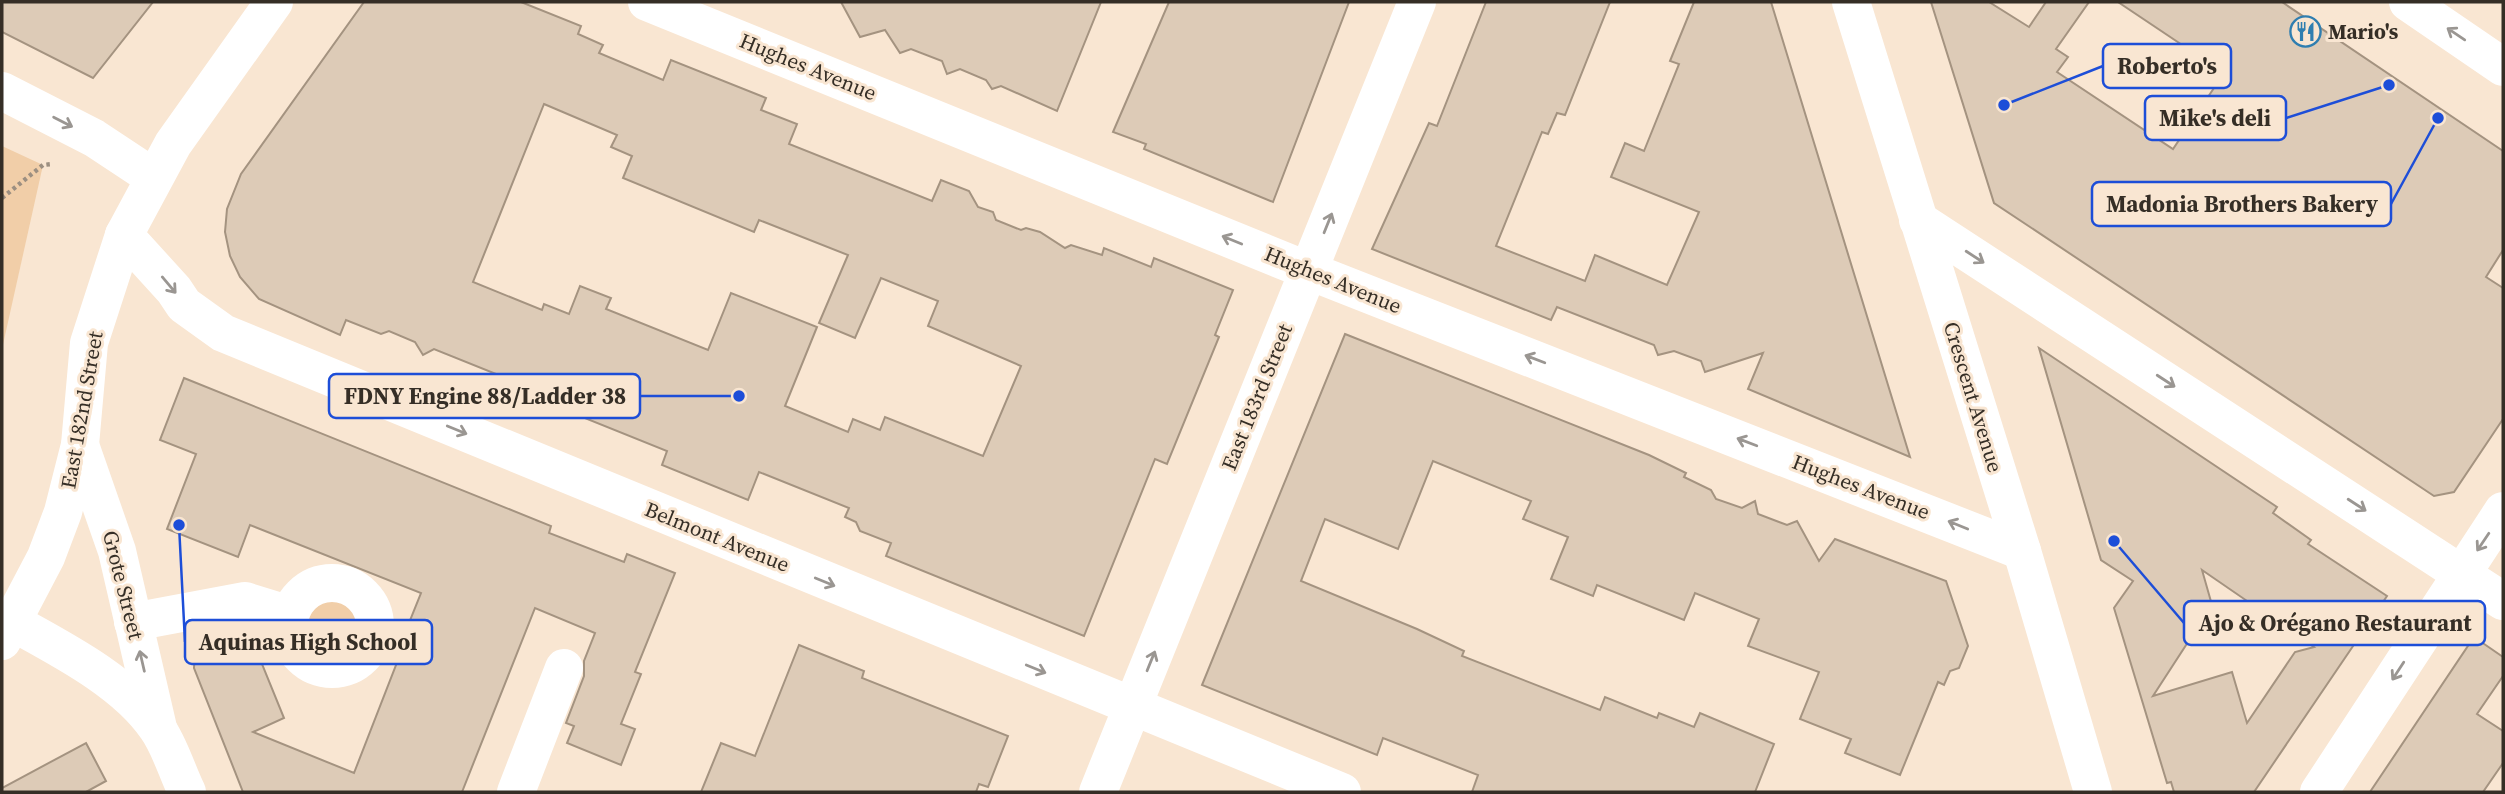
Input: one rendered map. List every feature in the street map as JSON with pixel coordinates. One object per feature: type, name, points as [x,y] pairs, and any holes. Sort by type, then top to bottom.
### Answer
[{"type":"street","name":"East 182nd Street","points":[[8,632],[51,546],[63,512],[80,445],[89,344],[124,235],[153,177],[274,2]]},
{"type":"street","name":"Hughes Avenue","points":[[647,2],[1309,271],[2022,551]]},
{"type":"street","name":"East 183rd Street","points":[[1098,792],[1417,2]]},
{"type":"street","name":"Crescent Avenue","points":[[1852,2],[2022,551],[2093,792]]},
{"type":"street","points":[[2408,2],[2503,67]]},
{"type":"street","points":[[2,91],[94,138],[153,177]]},
{"type":"street","points":[[1918,220],[2503,601]]},
{"type":"street","name":"Belmont Avenue","points":[[124,235],[174,290],[184,305],[223,333],[1342,792]]},
{"type":"street","name":"Grote Street","points":[[80,445],[117,551],[158,728],[187,792]]},
{"type":"street","points":[[2319,792],[2503,511]]},
{"type":"street","points":[[133,622],[245,601],[289,615]]},
{"type":"street","name":"Grote Street","points":[[8,632],[83,662],[132,702],[158,728]]},
{"type":"street","points":[[516,792],[564,668]]},
{"type":"path","points":[[2,198],[43,164],[62,163]]},
{"type":"shaded area","points":[[2,146],[43,165],[2,349]]},
{"type":"shaded area","points":[[334,600],[344,602],[352,608],[358,616],[358,636],[352,644],[344,650],[334,652],[324,650],[316,644],[310,636],[308,626],[310,616],[316,608],[324,602]]},
{"type":"building","points":[[2,2],[153,2],[93,78],[2,32]]},
{"type":"building","points":[[364,2],[521,2],[581,26],[578,34],[603,45],[599,53],[663,80],[671,60],[766,98],[761,110],[797,124],[789,144],[932,201],[941,180],[969,191],[978,207],[993,212],[996,220],[1021,230],[1026,228],[1040,232],[1065,248],[1071,245],[1102,255],[1104,248],[1151,267],[1154,258],[1233,290],[1215,335],[1219,337],[1167,464],[1155,459],[1084,636],[886,556],[891,543],[860,531],[856,522],[845,517],[849,508],[759,472],[748,500],[662,465],[667,451],[535,398],[538,391],[434,349],[423,355],[415,342],[389,331],[381,334],[346,320],[340,335],[259,299],[240,277],[230,256],[225,232],[227,209],[241,174]],"holes":[[[544,104],[617,135],[611,147],[632,156],[623,178],[754,232],[759,220],[848,255],[819,323],[855,338],[881,278],[938,301],[928,326],[1021,366],[983,456],[885,417],[880,430],[853,419],[848,432],[785,406],[817,327],[731,293],[708,350],[606,309],[611,298],[580,286],[569,314],[544,304],[542,310],[473,282]]]},
{"type":"building","points":[[841,2],[1101,2],[1057,111],[1001,86],[992,89],[986,80],[960,69],[947,74],[942,61],[911,49],[900,53],[885,30],[860,37]]},
{"type":"building","points":[[1169,2],[1349,2],[1273,202],[1144,149],[1146,144],[1113,132]]},
{"type":"building","points":[[1486,2],[1610,2],[1565,115],[1557,113],[1548,134],[1542,132],[1496,246],[1585,281],[1595,255],[1667,285],[1699,212],[1611,177],[1625,143],[1644,151],[1679,64],[1670,61],[1694,2],[1771,2],[1910,457],[1748,389],[1763,353],[1705,372],[1701,361],[1674,351],[1658,355],[1654,345],[1557,307],[1551,320],[1372,249],[1429,123],[1437,126]]},
{"type":"building","points":[[1931,2],[1989,2],[2029,27],[2046,2],[2089,2],[2056,49],[2068,57],[2057,72],[2173,149],[2224,73],[2118,2],[2282,2],[2503,151],[2503,250],[2486,277],[2503,288],[2503,419],[2454,492],[2434,496],[1994,203]]},
{"type":"building","points":[[1345,334],[1649,455],[1686,473],[1684,477],[1711,490],[1716,499],[1742,508],[1755,501],[1758,514],[1787,525],[1797,521],[1819,561],[1835,539],[1946,581],[1968,646],[1959,668],[1950,671],[1944,685],[1938,682],[1900,775],[1845,753],[1851,739],[1800,719],[1819,672],[1748,646],[1759,619],[1695,593],[1684,620],[1597,585],[1593,596],[1551,579],[1568,537],[1523,519],[1531,501],[1433,461],[1398,549],[1325,519],[1301,581],[1417,629],[1464,651],[1462,656],[1600,710],[1605,697],[1657,718],[1659,713],[1694,727],[1700,713],[1774,744],[1755,792],[1472,792],[1478,775],[1383,738],[1377,755],[1202,685]]},
{"type":"building","points":[[2039,348],[2277,507],[2273,513],[2311,540],[2308,544],[2387,596],[2254,792],[2174,792],[2171,782],[2167,783],[2114,608],[2133,581],[2101,560]],"holes":[[[2202,570],[2314,647],[2295,652],[2247,723],[2232,672],[2153,696],[2212,605]]]},
{"type":"building","points":[[184,378],[551,526],[549,533],[624,562],[627,554],[675,573],[635,672],[641,674],[621,724],[635,729],[621,765],[567,743],[574,726],[566,723],[584,676],[584,661],[595,633],[535,608],[462,792],[243,792],[194,668],[195,650],[202,639],[222,630],[232,629],[251,637],[284,718],[253,732],[354,773],[410,629],[407,628],[421,593],[250,525],[238,557],[167,529],[196,454],[160,440]]},
{"type":"building","points":[[2474,637],[2503,657],[2503,676],[2477,714],[2503,731],[2503,763],[2483,792],[2370,792]]},
{"type":"building","points":[[799,645],[864,671],[862,678],[1008,736],[988,787],[979,784],[976,792],[701,792],[721,743],[755,756]]},
{"type":"building","points":[[86,743],[106,781],[86,792],[2,792],[2,788]]},
{"type":"place","name":"Mario's","points":[[2305,32]]},
{"type":"place","name":"Mike's deli","points":[[2389,85]]},
{"type":"place","name":"Roberto's","points":[[2004,105]]},
{"type":"place","name":"Madonia Brothers Bakery","points":[[2438,118]]},
{"type":"place","name":"FDNY Engine 88/Ladder 38","points":[[739,396]]},
{"type":"place","name":"Aquinas High School","points":[[179,525]]},
{"type":"place","name":"Ajo & Orégano Restaurant","points":[[2114,541]]}]
